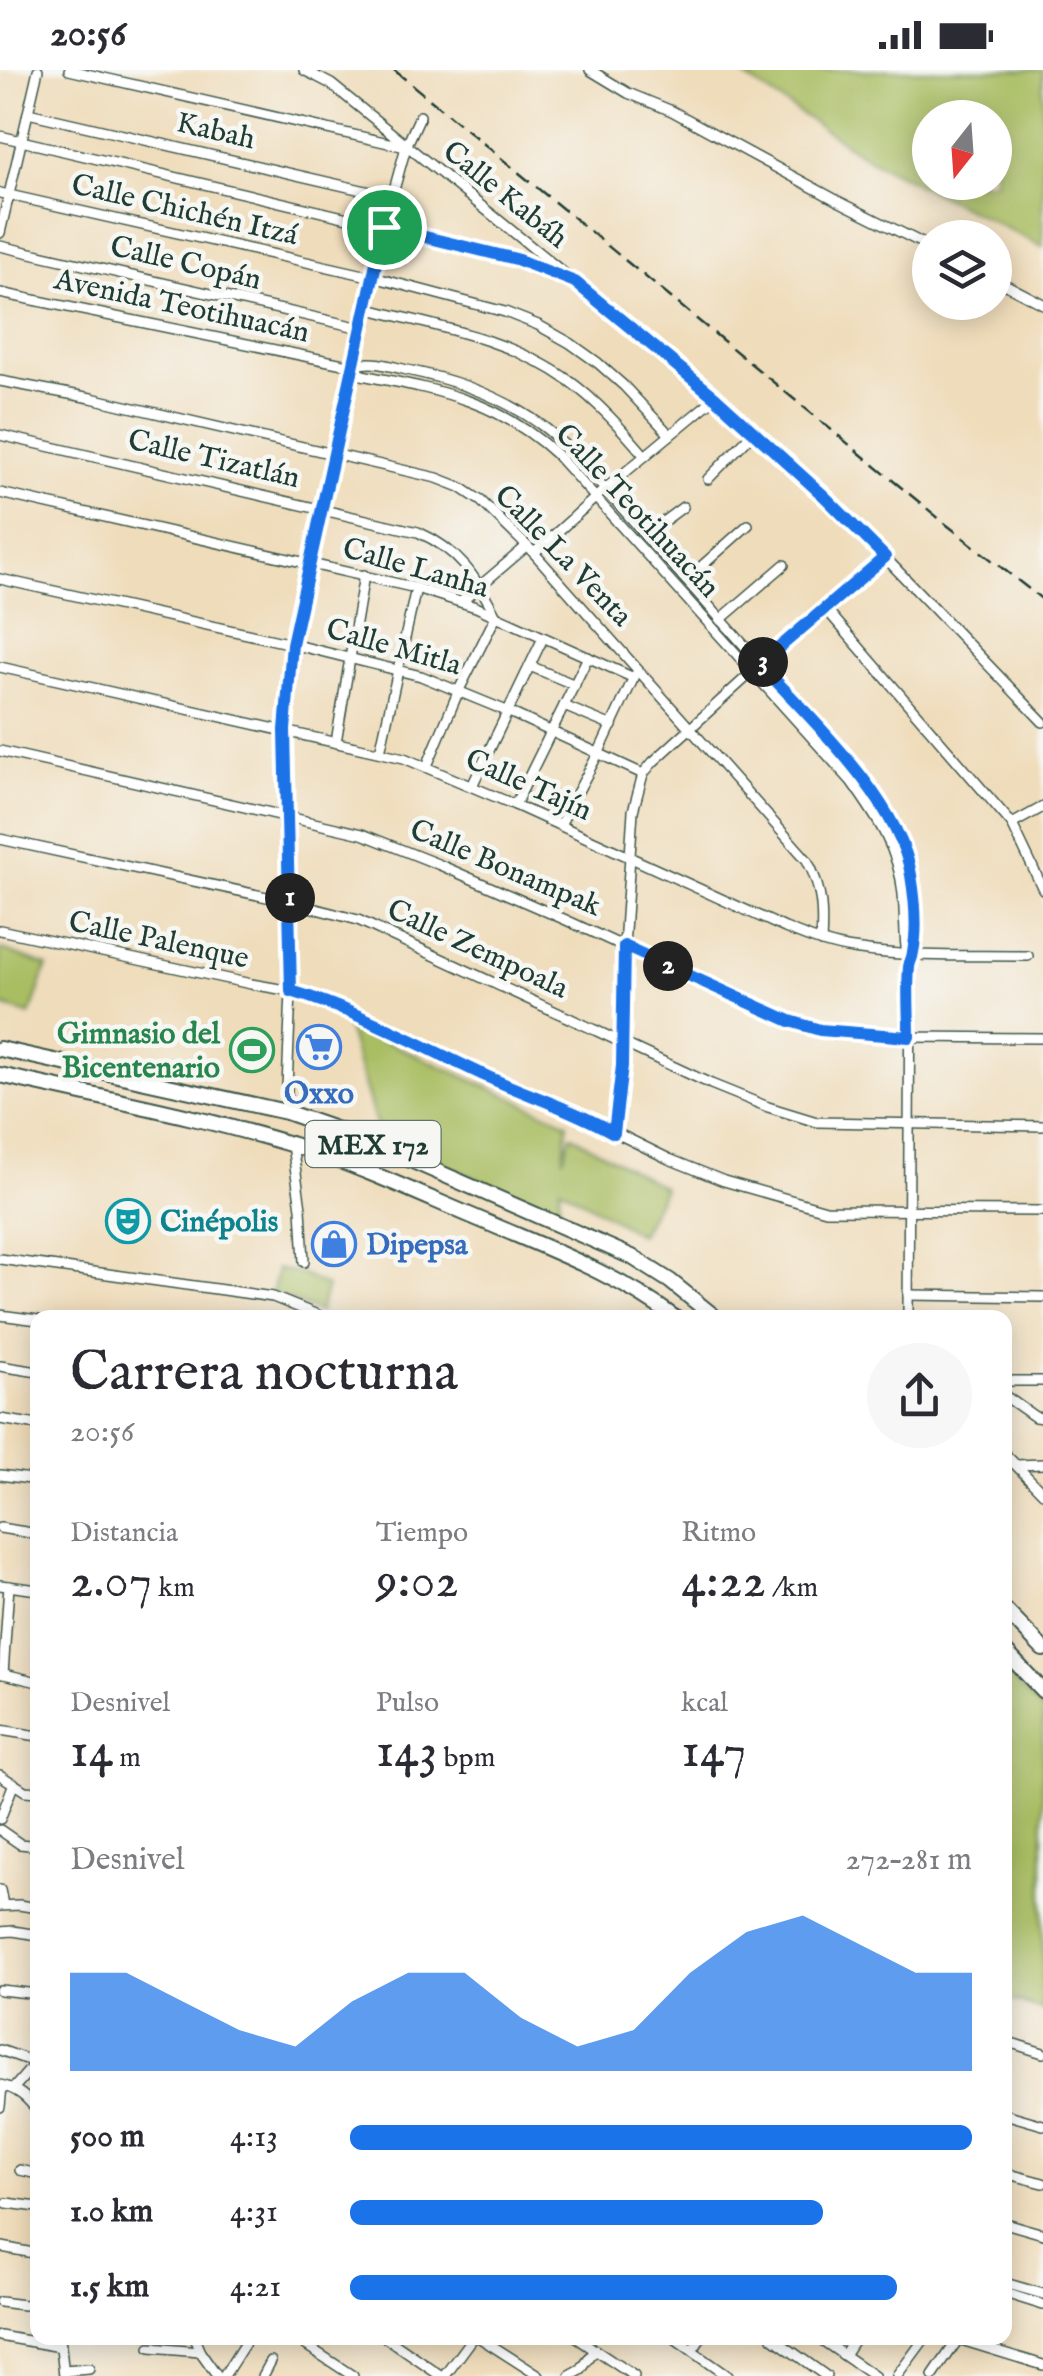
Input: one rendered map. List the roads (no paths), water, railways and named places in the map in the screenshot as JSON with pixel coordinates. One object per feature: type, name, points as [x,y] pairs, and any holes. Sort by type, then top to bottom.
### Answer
[{"type":"main road","name":"MEX 172","points":[[0,1049],[286,1112],[358,1137],[632,1257],[706,1310]]},
{"type":"main road","name":"MEX 172","points":[[0,1075],[202,1120],[292,1145],[373,1175],[618,1280],[663,1310]]},
{"type":"main road","points":[[133,1105],[136,1086],[146,1080]]},
{"type":"main road","points":[[505,1230],[516,1206]]},
{"type":"main road","points":[[1012,1617],[1038,1644],[1026,1654],[1012,1655]]},
{"type":"main road","points":[[1012,1658],[1043,1691]]},
{"type":"street","points":[[0,233],[5,194],[38,70]]},
{"type":"street","points":[[70,70],[406,146]]},
{"type":"street","name":"Calle Kabáh","points":[[304,70],[331,84],[716,398],[824,496],[1042,715]]},
{"type":"street","points":[[590,70],[912,238]]},
{"type":"street","name":"Kabah","points":[[28,113],[392,196]]},
{"type":"street","points":[[286,1112],[291,991],[285,730],[292,644],[384,227],[406,146],[420,116]]},
{"type":"street","points":[[0,136],[384,227]]},
{"type":"street","name":"Calle Chichén Itzá","points":[[5,194],[476,303],[538,326],[570,343],[624,386],[670,435]]},
{"type":"street","name":"Calle Kabáh","points":[[384,227],[516,259],[575,282]]},
{"type":"street","name":"Calle Copán","points":[[0,246],[361,328]]},
{"type":"street","points":[[1012,288],[1043,304]]},
{"type":"street","name":"Avenida Teotihuacán","points":[[0,293],[353,366]]},
{"type":"street","points":[[366,308],[470,335],[547,366],[597,405],[645,456]]},
{"type":"street","name":"Calle Teotihuacán","points":[[908,1310],[909,957],[903,890],[897,860],[884,829],[851,781],[539,438],[490,408],[457,396],[362,374],[353,366],[365,362],[418,372],[494,397],[546,429],[605,489],[857,772],[891,820],[910,870],[914,905],[909,957]]},
{"type":"street","name":"Calle La Venta","points":[[0,381],[91,398],[438,478],[481,501],[530,550],[636,674],[691,728],[807,860],[822,898],[822,942]]},
{"type":"street","points":[[490,408],[494,397]]},
{"type":"street","points":[[461,602],[716,398]]},
{"type":"street","points":[[708,479],[754,433]]},
{"type":"street","name":"Calle Tizatlán","points":[[0,435],[418,532],[442,544],[458,558],[480,584],[496,616]]},
{"type":"street","name":"Calle Lanha","points":[[0,493],[416,588],[461,602],[636,674]]},
{"type":"street","points":[[646,535],[683,507]]},
{"type":"street","points":[[686,580],[748,526]]},
{"type":"street","points":[[614,1133],[624,1042],[629,857],[643,774],[760,664],[885,557]]},
{"type":"street","points":[[720,620],[784,565]]},
{"type":"street","points":[[336,742],[364,575]]},
{"type":"street","name":"Calle Mitla","points":[[0,579],[438,681],[643,774]]},
{"type":"street","points":[[380,752],[416,588]]},
{"type":"street","points":[[826,609],[1012,824],[1043,889]]},
{"type":"street","points":[[427,766],[496,616]]},
{"type":"street","points":[[472,786],[542,638]]},
{"type":"street","points":[[514,805],[588,657]]},
{"type":"street","points":[[530,666],[574,685]]},
{"type":"street","name":"Calle Tajín","points":[[0,667],[380,752],[427,766],[822,942],[909,957],[1028,956]]},
{"type":"street","points":[[560,825],[636,674]]},
{"type":"street","points":[[564,706],[612,726]]},
{"type":"street","name":"Calle Bonampak","points":[[0,751],[362,834],[790,1021],[820,1030],[909,1037],[1043,1038]]},
{"type":"street","points":[[1012,824],[1043,807]]},
{"type":"street","name":"Calle Zempoala","points":[[0,839],[331,912],[385,931],[740,1097],[816,1122],[1043,1126]]},
{"type":"street","name":"Calle Palenque","points":[[0,930],[291,991],[348,1011],[694,1170],[826,1210],[1043,1211]]},
{"type":"street","points":[[292,1145],[304,1262]]},
{"type":"street","points":[[0,1259],[273,1298],[304,1310]]},
{"type":"street","points":[[908,1296],[1043,1297]]},
{"type":"street","points":[[0,1315],[30,1319]]},
{"type":"street","points":[[0,1366],[30,1371]]},
{"type":"street","points":[[1012,1380],[1043,1382]]},
{"type":"street","points":[[1012,1401],[1043,1418]]},
{"type":"street","points":[[0,1419],[30,1424]]},
{"type":"street","points":[[1012,1461],[1043,1493]]},
{"type":"street","points":[[1016,1465],[1043,1464]]},
{"type":"street","points":[[0,1475],[30,1479]]},
{"type":"street","points":[[0,1528],[30,1533]]},
{"type":"street","points":[[30,1589],[5,1585],[2,1673],[30,1680]]},
{"type":"street","points":[[0,1730],[30,1735]]},
{"type":"street","points":[[0,1775],[30,1791]]},
{"type":"street","points":[[0,1819],[14,1784]]},
{"type":"street","points":[[0,1830],[20,1844],[30,1845]]},
{"type":"street","points":[[0,1890],[2,1906],[30,1908]]},
{"type":"street","points":[[0,1932],[30,1934]]},
{"type":"street","points":[[0,1990],[30,1993]]},
{"type":"street","points":[[1012,2043],[1043,2052]]},
{"type":"street","points":[[0,2050],[30,2059]]},
{"type":"street","points":[[14,2088],[30,2068]]},
{"type":"street","points":[[0,2107],[1,2086],[14,2088],[30,2100]]},
{"type":"street","points":[[1012,2116],[1043,2125]]},
{"type":"street","points":[[20,2170],[30,2172]]},
{"type":"street","points":[[1012,2174],[1043,2182]]},
{"type":"street","points":[[7,2203],[30,2206]]},
{"type":"street","points":[[1012,2225],[1043,2234]]},
{"type":"street","points":[[2,2247],[30,2252]]},
{"type":"street","points":[[1012,2285],[1043,2294]]},
{"type":"street","points":[[1012,2295],[1043,2304]]},
{"type":"street","points":[[0,2302],[30,2304]]},
{"type":"street","points":[[0,2336],[30,2339]]},
{"type":"street","points":[[60,2345],[64,2374],[89,2370]]},
{"type":"street","points":[[197,2345],[220,2376],[243,2345]]},
{"type":"street","points":[[306,2345],[352,2376]]},
{"type":"street","points":[[396,2345],[443,2376],[470,2345]]},
{"type":"street","points":[[488,2345],[539,2376]]},
{"type":"street","points":[[588,2345],[634,2376]]},
{"type":"street","points":[[683,2345],[727,2376]]},
{"type":"street","points":[[692,2351],[696,2345]]},
{"type":"street","points":[[784,2345],[826,2376]]},
{"type":"street","points":[[829,2345],[872,2375]]},
{"type":"street","points":[[844,2355],[851,2345]]},
{"type":"street","points":[[898,2376],[920,2345]]},
{"type":"street","points":[[933,2376],[954,2345]]},
{"type":"street","points":[[981,2345],[1043,2365]]},
{"type":"street","points":[[150,2348],[200,2352]]},
{"type":"street","points":[[570,2376],[582,2370],[595,2350]]},
{"type":"street","points":[[263,2376],[272,2361]]},
{"type":"railway","points":[[394,70],[1043,600]]},
{"type":"place","name":"Oxxo","points":[[319,1047]]},
{"type":"place","name":"Gimnasio del Bicentenario","points":[[252,1050]]},
{"type":"place","name":"Cinépolis","points":[[128,1221]]},
{"type":"place","name":"Dipepsa","points":[[334,1244]]}]
